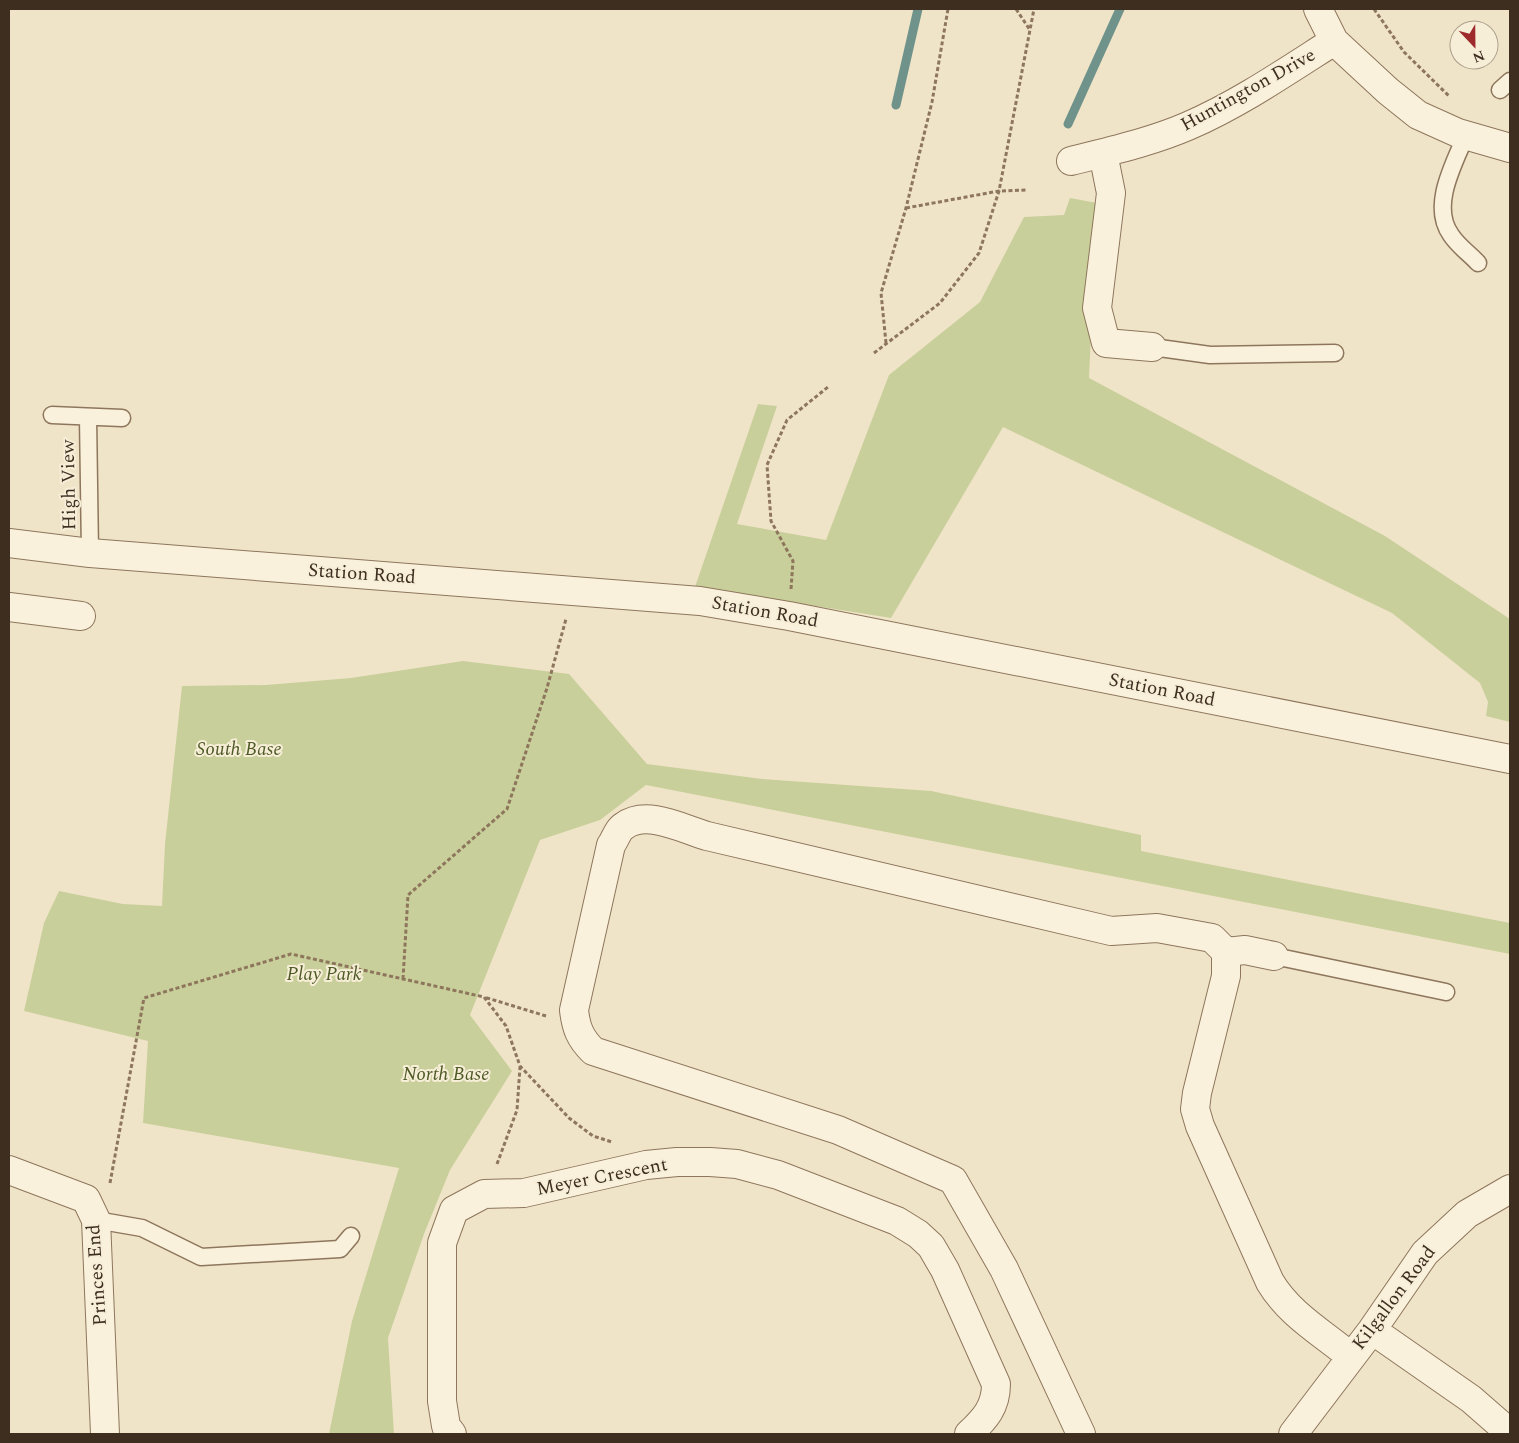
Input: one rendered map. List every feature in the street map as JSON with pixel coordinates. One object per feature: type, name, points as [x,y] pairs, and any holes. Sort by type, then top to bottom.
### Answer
[{"type":"street","points":[[1318,9],[1334,41],[1388,91],[1418,115],[1466,136],[1510,148]]},
{"type":"street","name":"Huntington Drive","points":[[1071,161],[1189,126],[1280,75],[1334,41]]},
{"type":"street","points":[[1103,153],[1111,193],[1097,308],[1106,343],[1152,347]]},
{"type":"street","name":"Station Road","points":[[9,543],[90,553],[700,600],[1510,759]]},
{"type":"street","points":[[9,607],[81,616]]},
{"type":"street","points":[[1080,1434],[1004,1269],[953,1180],[838,1130],[593,1050],[581,1039],[575,1025],[574,1010],[611,846],[623,826],[641,819],[654,820],[707,836],[1110,931],[1158,928],[1212,938],[1226,952],[1226,976],[1196,1101],[1195,1109],[1200,1126],[1270,1282],[1280,1299],[1294,1314],[1350,1356]]},
{"type":"street","points":[[1226,952],[1245,950],[1274,956]]},
{"type":"street","name":"Meyer Crescent","points":[[452,1434],[446,1426],[442,1401],[442,1243],[454,1210],[484,1194],[524,1193],[646,1165],[677,1162],[737,1164],[778,1175],[898,1221],[918,1234],[935,1254],[996,1384],[996,1396],[989,1414],[970,1434]]},
{"type":"street","name":"Princes End","points":[[9,1170],[86,1199],[96,1220],[105,1434]]},
{"type":"street","name":"Kilgallon Road","points":[[1293,1434],[1350,1356],[1372,1330],[1425,1253],[1467,1214],[1510,1189]]},
{"type":"street","points":[[1372,1330],[1471,1399],[1510,1433]]},
{"type":"lane","points":[[1466,136],[1445,187],[1443,212],[1450,235],[1478,263]]},
{"type":"lane","points":[[1152,347],[1210,356],[1335,353]]},
{"type":"lane","points":[[52,415],[122,418]]},
{"type":"lane","name":"High View","points":[[88,417],[90,553]]},
{"type":"lane","points":[[1274,956],[1446,992]]},
{"type":"lane","points":[[96,1220],[142,1228],[201,1257],[340,1249],[351,1236]]},
{"type":"path","points":[[886,344],[881,293],[906,208],[932,102],[948,9]]},
{"type":"path","points":[[1016,9],[1030,31]]},
{"type":"path","points":[[874,354],[940,303],[979,253],[999,191],[1034,9]]},
{"type":"path","points":[[1374,9],[1404,52],[1453,99]]},
{"type":"path","points":[[906,208],[999,191],[1026,190]]},
{"type":"path","points":[[789,616],[793,561],[771,521],[767,465],[787,420],[828,387]]},
{"type":"path","points":[[403,979],[408,895],[507,809],[547,688],[573,590]]},
{"type":"path","points":[[96,1220],[107,1203],[144,998],[291,954],[484,997],[575,1025]]},
{"type":"path","points":[[479,1197],[501,1156],[517,1110],[520,1066],[506,1026],[484,997]]},
{"type":"path","points":[[520,1066],[569,1118],[593,1136],[621,1142]]},
{"type":"green space","points":[[1070,198],[1097,203],[1089,378],[1385,536],[1510,619],[1510,722],[1486,716],[1488,702],[1480,683],[1392,613],[1003,427],[891,618],[695,587],[758,404],[777,406],[737,524],[826,540],[889,375],[980,302],[1024,217],[1064,215]]},
{"type":"green space","points":[[463,661],[569,674],[647,764],[762,779],[931,791],[1141,835],[1141,851],[1510,923],[1510,954],[646,785],[600,820],[540,840],[470,1015],[512,1071],[450,1170],[424,1234],[388,1338],[394,1434],[329,1434],[352,1321],[399,1168],[143,1123],[148,1041],[24,1011],[44,923],[59,891],[123,904],[162,906],[165,844],[182,686],[266,685],[351,678]]},
{"type":"waterway","points":[[896,105],[918,9]]},
{"type":"waterway","points":[[1068,124],[1120,9]]},
{"type":"park label","name":"South Base","points":[[239,749]]},
{"type":"park label","name":"Play Park","points":[[324,974]]},
{"type":"park label","name":"North Base","points":[[446,1074]]}]
